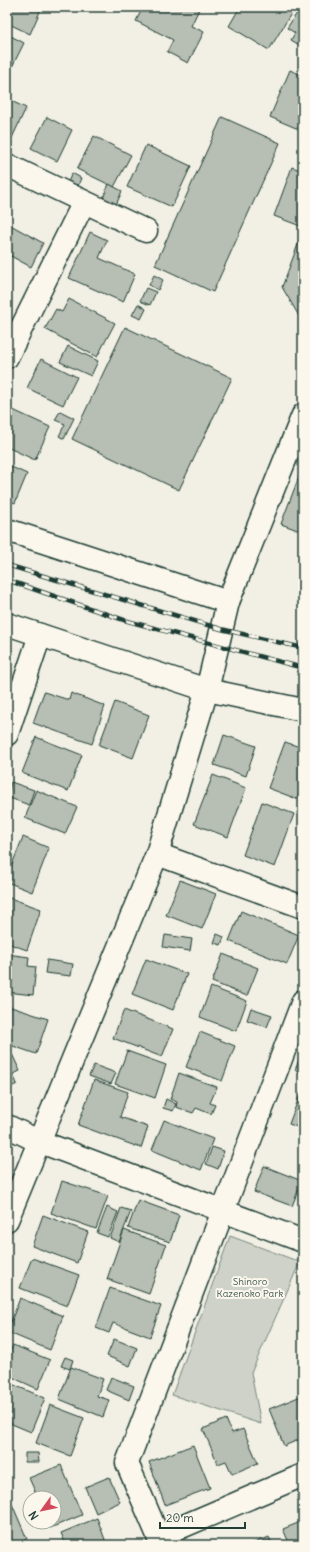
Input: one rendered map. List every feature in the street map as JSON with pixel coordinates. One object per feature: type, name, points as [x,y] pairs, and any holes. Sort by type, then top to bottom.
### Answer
[{"type":"street","points":[[7,165],[146,231]]},
{"type":"street","points":[[7,357],[84,202]]},
{"type":"street","points":[[7,1220],[156,854],[207,690],[228,602],[303,415]]},
{"type":"street","points":[[7,530],[228,602]]},
{"type":"street","points":[[7,624],[207,690],[303,710]]},
{"type":"street","points":[[7,734],[40,635]]},
{"type":"street","points":[[156,854],[303,907]]},
{"type":"street","points":[[303,1001],[127,1463],[160,1541],[303,1475]]},
{"type":"street","points":[[7,1126],[38,1141],[303,1241]]},
{"type":"green space","name":"Shinoro Kazenoko Park","points":[[230,1236],[300,1262],[251,1373],[261,1424],[172,1395]]},
{"type":"building","points":[[7,7],[42,7],[30,34],[7,23]]},
{"type":"building","points":[[143,7],[200,7],[191,26],[204,32],[188,63],[167,52],[173,40],[136,21]]},
{"type":"building","points":[[240,7],[295,7],[269,50],[229,26]]},
{"type":"building","points":[[301,7],[303,7],[303,47],[291,40],[295,33],[287,28]]},
{"type":"building","points":[[7,34],[24,43],[7,77]]},
{"type":"building","points":[[290,70],[303,76],[303,131],[270,117]]},
{"type":"building","points":[[7,99],[26,108],[12,138],[7,136]]},
{"type":"building","points":[[47,117],[72,130],[57,161],[31,148]]},
{"type":"building","points":[[222,117],[280,143],[213,292],[155,265]]},
{"type":"building","points":[[94,136],[131,155],[114,187],[77,169]]},
{"type":"building","points":[[146,145],[191,166],[172,207],[127,187]]},
{"type":"building","points":[[292,167],[303,171],[303,227],[274,216]]},
{"type":"building","points":[[72,173],[81,178],[78,186],[68,182]]},
{"type":"building","points":[[109,184],[122,191],[116,205],[103,198]]},
{"type":"building","points":[[7,223],[43,243],[31,267],[7,254]]},
{"type":"building","points":[[303,231],[303,318],[299,316],[282,287]]},
{"type":"building","points":[[90,232],[107,240],[99,258],[135,274],[123,302],[69,278]]},
{"type":"building","points":[[154,275],[163,280],[158,290],[149,285]]},
{"type":"building","points":[[146,288],[156,292],[150,305],[140,301]]},
{"type":"building","points":[[69,299],[115,323],[97,357],[45,329],[56,309],[62,312]]},
{"type":"building","points":[[138,304],[146,309],[141,319],[132,315]]},
{"type":"building","points":[[125,327],[232,378],[179,490],[72,439]]},
{"type":"building","points":[[68,346],[98,361],[91,376],[60,362]]},
{"type":"building","points":[[41,359],[77,377],[63,405],[27,388]]},
{"type":"building","points":[[13,410],[50,427],[35,460],[7,447],[7,423]]},
{"type":"building","points":[[60,411],[74,418],[64,439],[59,436],[65,424],[55,420]]},
{"type":"building","points":[[7,465],[27,474],[15,503],[7,500]]},
{"type":"building","points":[[303,466],[303,532],[281,524]]},
{"type":"building","points":[[44,692],[69,700],[71,693],[105,706],[92,744],[33,723]]},
{"type":"building","points":[[115,702],[149,715],[133,758],[99,745]]},
{"type":"building","points":[[224,735],[256,746],[246,776],[214,765]]},
{"type":"building","points":[[36,737],[82,755],[68,791],[22,773]]},
{"type":"building","points":[[285,742],[303,748],[303,783],[297,799],[268,788]]},
{"type":"building","points":[[213,775],[246,788],[228,837],[194,824]]},
{"type":"building","points":[[11,782],[34,790],[29,805],[7,797]]},
{"type":"building","points":[[36,790],[77,807],[65,834],[25,818]]},
{"type":"building","points":[[262,802],[294,814],[275,867],[243,855]]},
{"type":"building","points":[[23,837],[49,848],[32,892],[7,882],[7,877]]},
{"type":"building","points":[[180,880],[216,894],[202,929],[166,915]]},
{"type":"building","points":[[7,897],[41,909],[27,950],[7,943]]},
{"type":"building","points":[[241,911],[299,935],[287,964],[229,941]]},
{"type":"building","points":[[217,934],[224,937],[221,945],[214,943]]},
{"type":"building","points":[[165,935],[192,939],[190,951],[163,947]]},
{"type":"building","points":[[7,954],[29,957],[28,966],[36,967],[33,995],[7,992]]},
{"type":"building","points":[[223,954],[258,968],[247,996],[212,982]]},
{"type":"building","points":[[146,959],[187,974],[173,1010],[132,994]]},
{"type":"building","points":[[47,960],[73,964],[71,976],[45,973]]},
{"type":"building","points":[[211,987],[247,1001],[236,1031],[200,1017]]},
{"type":"building","points":[[11,1007],[48,1019],[36,1054],[7,1044],[7,1017]]},
{"type":"building","points":[[251,1008],[272,1015],[267,1027],[247,1020]]},
{"type":"building","points":[[124,1010],[173,1029],[162,1057],[113,1038]]},
{"type":"building","points":[[200,1032],[235,1046],[222,1081],[186,1067]]},
{"type":"building","points":[[303,1050],[303,1074],[295,1070]]},
{"type":"building","points":[[127,1051],[166,1065],[155,1098],[115,1084]]},
{"type":"building","points":[[12,1054],[20,1071],[13,1074],[17,1084],[7,1089],[7,1056]]},
{"type":"building","points":[[94,1065],[116,1073],[111,1084],[89,1076]]},
{"type":"building","points":[[179,1073],[217,1087],[210,1103],[215,1105],[211,1114],[196,1108],[193,1113],[176,1107],[177,1102],[170,1099]]},
{"type":"building","points":[[94,1080],[128,1092],[120,1117],[148,1127],[141,1148],[78,1125]]},
{"type":"building","points":[[303,1089],[303,1129],[289,1124]]},
{"type":"building","points":[[166,1099],[176,1104],[173,1111],[163,1108]]},
{"type":"building","points":[[164,1120],[213,1139],[201,1170],[152,1150]]},
{"type":"building","points":[[212,1147],[224,1151],[218,1169],[206,1164]]},
{"type":"building","points":[[264,1166],[302,1181],[292,1206],[254,1192]]},
{"type":"building","points":[[62,1181],[108,1196],[96,1229],[51,1213]]},
{"type":"building","points":[[138,1200],[179,1215],[170,1242],[128,1228]]},
{"type":"building","points":[[107,1207],[118,1212],[108,1237],[97,1233]]},
{"type":"building","points":[[121,1208],[131,1211],[119,1242],[110,1238]]},
{"type":"building","points":[[43,1215],[88,1232],[77,1263],[32,1246]]},
{"type":"building","points":[[124,1230],[166,1245],[149,1294],[107,1279]]},
{"type":"building","points":[[32,1258],[79,1275],[67,1306],[20,1288]]},
{"type":"building","points":[[110,1288],[161,1306],[150,1337],[113,1323],[109,1333],[96,1328]]},
{"type":"building","points":[[20,1298],[63,1316],[50,1350],[7,1332]]},
{"type":"building","points":[[114,1339],[137,1348],[130,1366],[107,1356]]},
{"type":"building","points":[[13,1345],[50,1360],[38,1389],[7,1375],[7,1359]]},
{"type":"building","points":[[65,1357],[73,1360],[70,1369],[61,1366]]},
{"type":"building","points":[[71,1367],[103,1379],[97,1396],[109,1400],[103,1417],[59,1399]]},
{"type":"building","points":[[111,1377],[134,1386],[129,1400],[106,1390]]},
{"type":"building","points":[[7,1382],[45,1398],[31,1432],[7,1422]]},
{"type":"building","points":[[301,1396],[303,1403],[303,1438],[284,1446],[269,1409]]},
{"type":"building","points":[[50,1405],[84,1418],[70,1456],[36,1443]]},
{"type":"building","points":[[226,1419],[232,1433],[243,1429],[258,1463],[232,1474],[226,1461],[218,1464],[203,1429]]},
{"type":"building","points":[[193,1445],[210,1488],[165,1505],[149,1462]]},
{"type":"building","points":[[25,1453],[38,1453],[39,1462],[25,1462]]},
{"type":"building","points":[[61,1465],[82,1515],[62,1523],[62,1490],[34,1490],[29,1478]]},
{"type":"building","points":[[109,1477],[120,1502],[96,1513],[85,1487]]},
{"type":"building","points":[[12,1504],[27,1539],[13,1545],[7,1545],[7,1506]]},
{"type":"building","points":[[97,1518],[107,1545],[66,1545],[61,1533]]},
{"type":"building","points":[[303,1521],[303,1545],[290,1545],[283,1529]]},
{"type":"building","points":[[269,1537],[273,1545],[249,1545]]},
{"type":"railway","points":[[7,565],[221,629],[303,648]]},
{"type":"railway","points":[[7,580],[124,620],[303,668]]}]
